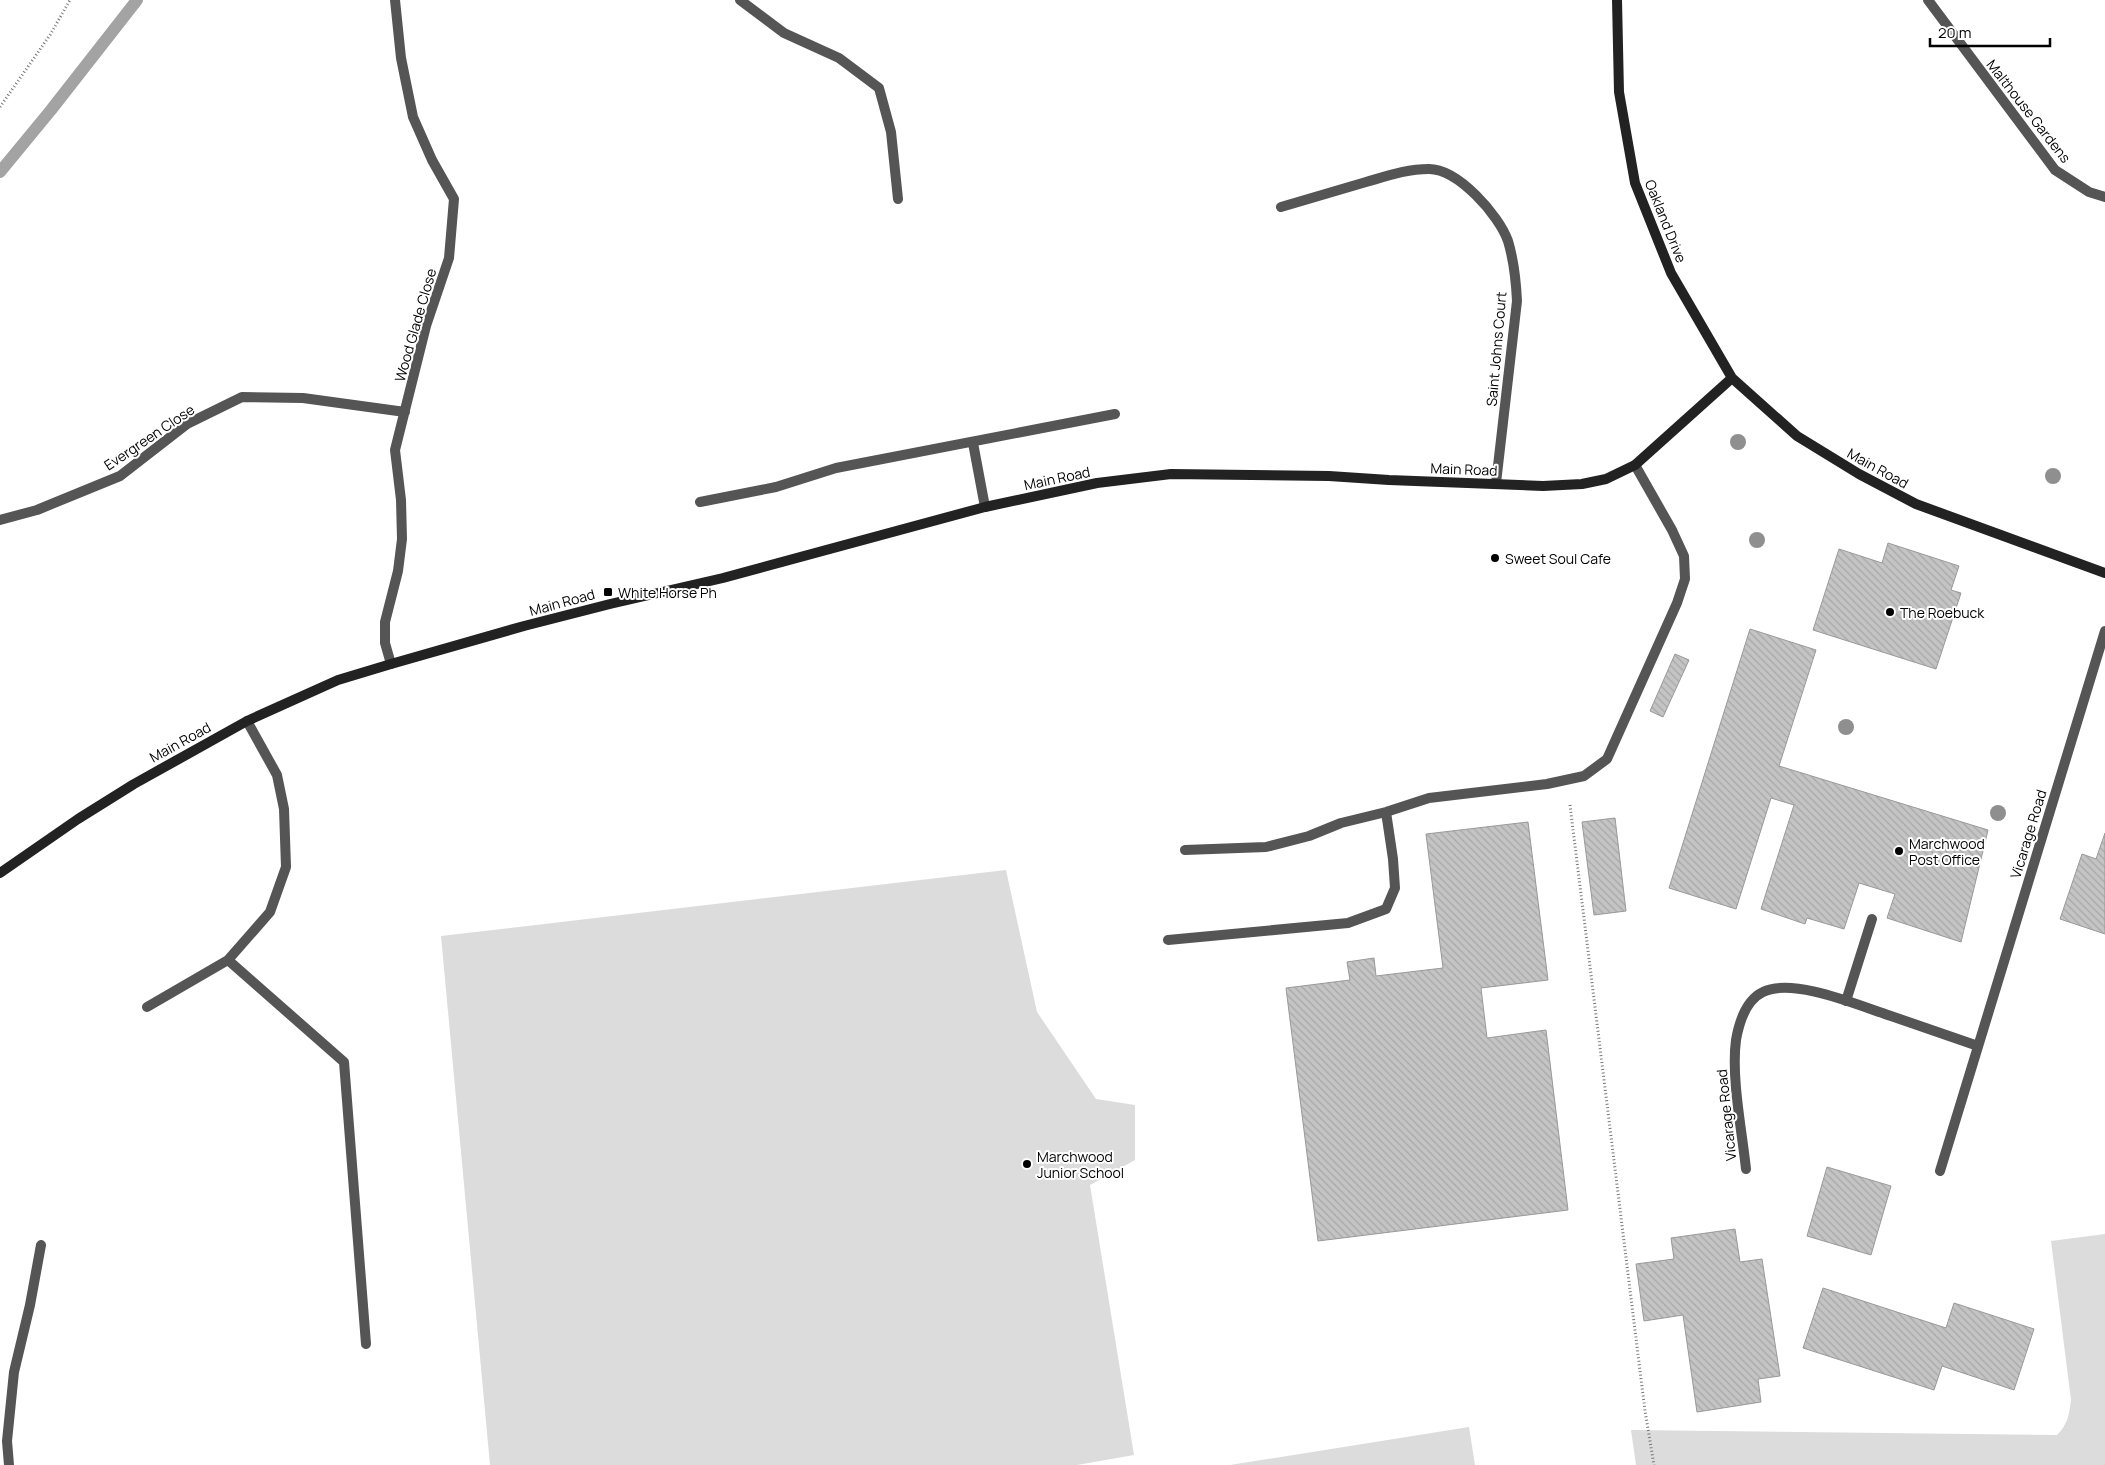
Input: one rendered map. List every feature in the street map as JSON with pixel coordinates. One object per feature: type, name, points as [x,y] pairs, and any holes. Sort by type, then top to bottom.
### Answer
[{"type":"street","name":"Wood Glade Close","points":[[391,664],[385,643],[384,622],[398,572],[402,539],[401,500],[395,450],[426,326],[449,258],[454,199],[432,160],[413,118],[401,58],[396,0]]},
{"type":"street","points":[[740,0],[784,33],[839,58],[879,88],[892,132],[898,199]]},
{"type":"street","name":"Oakland Drive","points":[[1618,0],[1619,92],[1635,183],[1671,273],[1732,378]]},
{"type":"street","name":"Malthouse Gardens","points":[[1928,0],[2055,170],[2090,192],[2105,196]]},
{"type":"street","name":"Saint Johns Court","points":[[1281,207],[1409,170],[1432,169],[1454,178],[1472,192],[1490,212],[1507,239],[1516,272],[1517,301],[1496,484]]},
{"type":"street","name":"Main Road","points":[[0,873],[78,819],[134,784],[247,721],[338,680],[391,664],[543,621],[664,590],[723,578],[985,507],[1097,483],[1171,474],[1329,476],[1543,486],[1582,484],[1606,478],[1634,465],[1732,378],[1798,436],[1859,474],[1916,504],[2105,573]]},
{"type":"street","name":"Evergreen Close","points":[[0,520],[37,510],[120,476],[187,424],[242,397],[303,398],[405,412]]},
{"type":"street","points":[[700,502],[776,487],[836,468],[1115,414]]},
{"type":"street","points":[[973,443],[985,507]]},
{"type":"street","points":[[1185,850],[1266,847],[1309,836],[1341,823],[1386,812],[1429,798],[1547,784],[1584,776],[1607,759],[1677,603],[1685,579],[1684,556],[1672,530],[1634,465]]},
{"type":"street","name":"Vicarage Road","points":[[1940,1171],[2105,631]]},
{"type":"street","points":[[147,1007],[228,960],[270,912],[286,867],[284,809],[277,775],[247,721]]},
{"type":"street","points":[[1168,940],[1348,923],[1386,910],[1395,888],[1394,859],[1386,812]]},
{"type":"street","points":[[1846,1001],[1872,919]]},
{"type":"street","points":[[228,960],[344,1062],[366,1344]]},
{"type":"street","name":"Vicarage Road","points":[[1746,1169],[1734,1062],[1736,1038],[1749,1003],[1763,992],[1779,988],[1825,994],[1978,1046]]},
{"type":"street","points":[[9,1465],[7,1441],[14,1372],[30,1305],[41,1245]]},
{"type":"path","points":[[0,107],[50,35],[70,0]]},
{"type":"path","points":[[1566,780],[1645,1411],[1654,1465]]},
{"type":"shaded area","points":[[1006,870],[1037,1012],[1096,1099],[1135,1105],[1135,1160],[1090,1185],[1134,1455],[1077,1465],[490,1465],[441,936]]},
{"type":"shaded area","points":[[2105,1234],[2105,1465],[1636,1465],[1631,1430],[2057,1435],[2064,1427],[2070,1410],[2071,1400],[2051,1241]]},
{"type":"shaded area","points":[[1469,1427],[1475,1465],[1230,1465]]},
{"type":"building","points":[[1888,543],[1959,566],[1951,590],[1961,593],[1936,669],[1813,630],[1839,549],[1882,563]]},
{"type":"building","points":[[1750,629],[1816,650],[1779,766],[1988,830],[1961,942],[1887,918],[1895,894],[1859,883],[1844,929],[1807,918],[1805,924],[1761,909],[1794,805],[1771,798],[1736,909],[1669,888]]},
{"type":"building","points":[[1675,654],[1689,660],[1663,717],[1650,711]]},
{"type":"building","points":[[1615,818],[1626,911],[1594,915],[1582,822]]},
{"type":"building","points":[[1528,822],[1548,980],[1481,988],[1487,1038],[1546,1030],[1568,1210],[1318,1241],[1286,988],[1350,980],[1347,962],[1374,958],[1376,976],[1443,968],[1426,834]]},
{"type":"building","points":[[2105,833],[2105,934],[2060,919],[2082,854],[2096,859]]},
{"type":"building","points":[[1827,1167],[1891,1186],[1871,1255],[1807,1236]]},
{"type":"building","points":[[1735,1229],[1740,1262],[1762,1259],[1780,1376],[1758,1379],[1761,1402],[1697,1412],[1683,1315],[1644,1321],[1636,1264],[1674,1259],[1671,1238]]},
{"type":"building","points":[[1823,1288],[1946,1328],[1954,1303],[2034,1329],[2014,1390],[1942,1366],[1934,1390],[1803,1348]]},
{"type":"waterway","points":[[0,172],[137,0]]},
{"type":"place","name":"Sweet Soul Cafe","points":[[1495,558]]},
{"type":"place","name":"White Horse Ph","points":[[608,592]]},
{"type":"place","name":"The Roebuck","points":[[1890,612]]},
{"type":"place","name":"Marchwood Post Office","points":[[1899,851]]},
{"type":"place","name":"Marchwood Junior School","points":[[1027,1164]]}]
